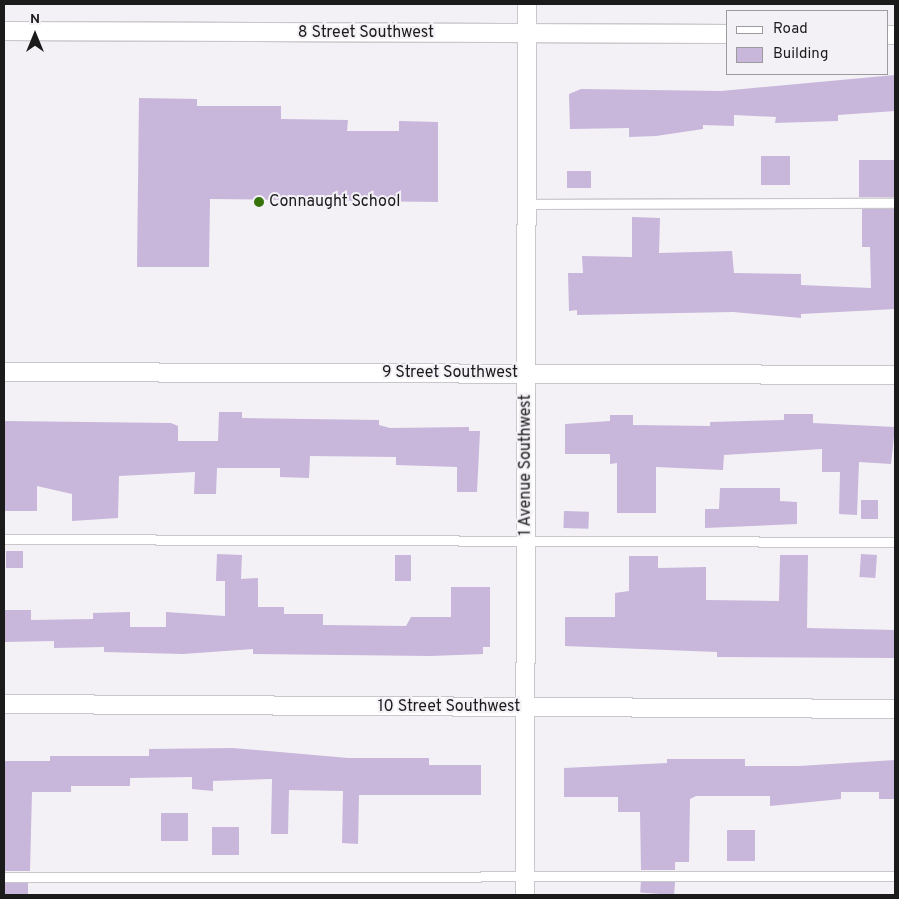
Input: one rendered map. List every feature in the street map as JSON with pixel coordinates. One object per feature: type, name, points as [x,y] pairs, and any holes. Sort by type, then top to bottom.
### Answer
[{"type":"street","name":"1 Avenue Southwest","points":[[525,895],[527,4]]},
{"type":"street","name":"8 Street Southwest","points":[[4,31],[726,34]]},
{"type":"street","name":"9 Street Southwest","points":[[4,372],[895,375]]},
{"type":"street","name":"10 Street Southwest","points":[[4,704],[895,709]]},
{"type":"lane","points":[[527,204],[895,203]]},
{"type":"lane","points":[[4,539],[895,542]]},
{"type":"lane","points":[[4,878],[895,876]]},
{"type":"building","points":[[895,75],[895,111],[838,115],[838,121],[775,123],[776,117],[734,115],[734,126],[703,125],[703,129],[656,136],[629,137],[629,128],[570,129],[569,94],[581,89],[721,91]]},
{"type":"building","points":[[139,98],[197,99],[197,106],[281,106],[281,119],[348,120],[347,131],[399,131],[399,121],[438,122],[438,202],[210,199],[209,267],[137,267]]},
{"type":"building","points":[[761,156],[790,156],[790,185],[761,185]]},
{"type":"building","points":[[859,160],[895,160],[895,197],[859,197]]},
{"type":"building","points":[[567,171],[591,171],[591,188],[567,188]]},
{"type":"building","points":[[862,209],[895,209],[895,309],[801,314],[801,318],[733,312],[577,315],[577,310],[569,311],[568,273],[583,273],[582,256],[632,257],[632,217],[660,218],[659,253],[732,251],[734,273],[801,274],[801,285],[871,288],[870,247],[862,247]]},
{"type":"building","points":[[219,412],[242,412],[242,418],[379,420],[379,425],[390,428],[469,427],[469,431],[480,431],[477,492],[457,492],[457,467],[396,465],[396,457],[310,456],[309,478],[280,477],[280,468],[217,468],[216,494],[194,494],[195,472],[119,476],[118,518],[72,521],[72,494],[37,486],[37,511],[4,511],[4,421],[171,423],[178,426],[178,441],[218,441]]},
{"type":"building","points":[[784,414],[813,414],[813,423],[895,427],[891,464],[859,462],[857,515],[839,514],[840,472],[822,472],[822,449],[724,455],[723,470],[656,467],[656,513],[617,513],[617,463],[610,464],[610,454],[565,454],[565,424],[610,421],[610,415],[633,415],[633,425],[710,426],[710,422],[784,420]]},
{"type":"building","points":[[720,488],[780,488],[780,501],[797,502],[797,524],[705,528],[705,509],[719,509]]},
{"type":"building","points":[[861,500],[878,500],[878,519],[861,519]]},
{"type":"building","points":[[564,511],[589,512],[588,529],[563,528]]},
{"type":"building","points":[[6,551],[23,551],[23,568],[6,568]]},
{"type":"building","points":[[217,554],[242,555],[241,579],[258,578],[258,607],[284,607],[284,614],[323,614],[323,625],[406,626],[411,617],[451,617],[451,587],[490,587],[490,647],[483,647],[483,654],[431,656],[253,654],[253,649],[183,654],[104,652],[104,647],[54,648],[54,641],[4,642],[4,610],[31,610],[31,620],[93,619],[93,613],[130,612],[130,627],[166,627],[166,612],[225,616],[225,581],[216,581]]},
{"type":"building","points":[[861,554],[877,555],[875,578],[859,577]]},
{"type":"building","points":[[395,555],[411,555],[411,581],[395,581]]},
{"type":"building","points":[[780,555],[808,555],[807,628],[895,630],[895,658],[717,657],[717,652],[565,646],[565,617],[615,617],[615,593],[629,591],[629,556],[658,556],[658,568],[706,567],[706,600],[779,601]]},
{"type":"building","points":[[233,748],[348,758],[429,758],[429,765],[481,765],[481,795],[359,795],[358,844],[342,843],[343,791],[289,790],[288,834],[271,834],[272,779],[213,781],[213,791],[192,789],[192,777],[130,778],[130,786],[71,786],[71,792],[32,792],[30,871],[5,871],[4,761],[50,761],[50,756],[149,756],[149,749]]},
{"type":"building","points":[[667,759],[745,759],[745,766],[799,766],[895,760],[895,799],[879,799],[879,792],[841,792],[841,799],[770,806],[770,796],[696,796],[690,799],[689,862],[675,862],[675,870],[641,870],[640,812],[618,812],[618,797],[564,797],[564,768],[667,763]]},
{"type":"building","points":[[161,813],[188,813],[188,841],[161,841]]},
{"type":"building","points":[[212,827],[239,827],[239,855],[212,855]]},
{"type":"building","points":[[727,830],[755,830],[755,861],[727,861]]},
{"type":"building","points":[[641,880],[675,882],[674,895],[640,893]]},
{"type":"building","points":[[5,883],[28,883],[28,895],[5,895]]},
{"type":"place","name":"Connaught School","points":[[259,202]]}]
